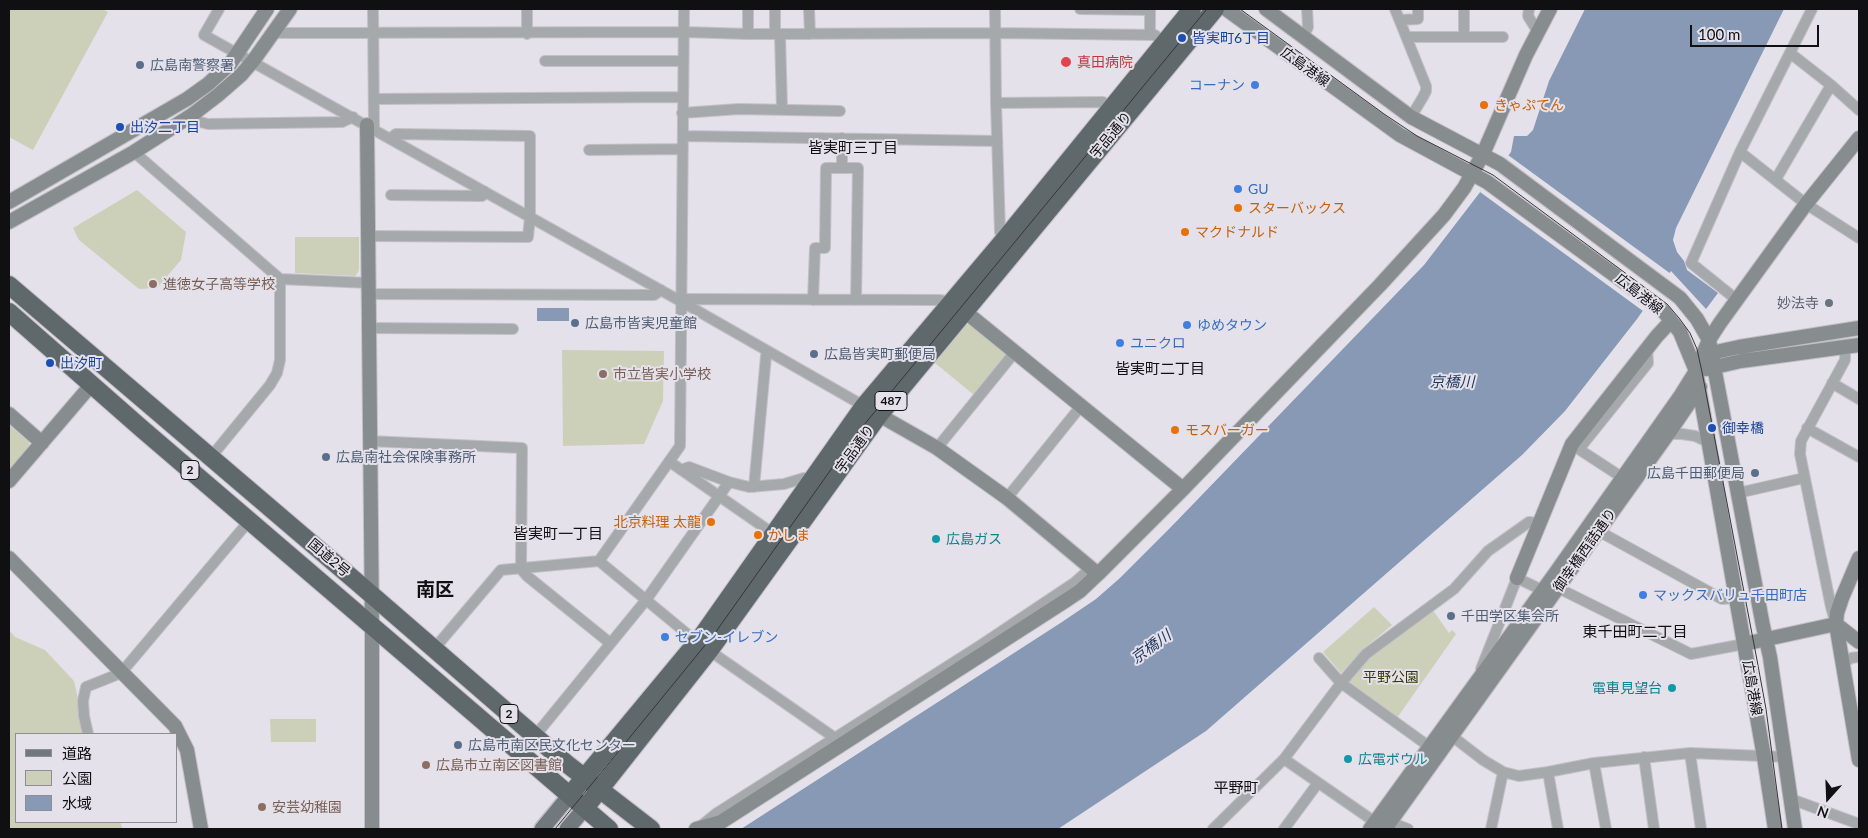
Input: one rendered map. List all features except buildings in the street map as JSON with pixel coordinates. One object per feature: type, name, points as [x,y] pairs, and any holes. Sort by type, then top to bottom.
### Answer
[{"type":"highway","name":"宇品通り","points":[[958,307],[1004,240],[1111,110],[1158,39],[1192,9]]},
{"type":"highway","name":"宇品通り","points":[[781,538],[811,482],[958,307],[1216,9]]},
{"type":"highway","name":"国道2号","points":[[9,285],[584,778],[650,829]]},
{"type":"highway","name":"国道2号","points":[[9,312],[249,521],[609,829]]},
{"type":"highway","name":"宇品通り","points":[[585,808],[872,411]]},
{"type":"highway","name":"宇品通り","points":[[570,795],[703,646]]},
{"type":"main road","points":[[542,829],[570,795]]},
{"type":"main road","points":[[566,829],[585,808]]},
{"type":"street","points":[[219,9],[204,35],[661,290],[937,448],[1007,498],[1094,571]]},
{"type":"street","points":[[9,202],[188,99],[230,64],[267,9]]},
{"type":"street","points":[[9,222],[134,152],[192,115],[224,90],[253,61],[290,9]]},
{"type":"street","points":[[372,829],[368,236],[370,127],[374,99],[373,9]]},
{"type":"street","points":[[527,9],[527,34]]},
{"type":"street","points":[[599,561],[680,446],[684,9]]},
{"type":"street","points":[[748,9],[748,34]]},
{"type":"street","points":[[775,9],[782,110]]},
{"type":"street","points":[[809,9],[810,34]]},
{"type":"street","points":[[995,9],[1000,232],[1004,240]]},
{"type":"street","points":[[273,33],[995,33],[1158,39],[1150,9],[1080,9]]},
{"type":"street","name":"広島港線","points":[[1226,9],[1400,135],[1487,182],[1650,301],[1680,332],[1696,371],[1775,829]]},
{"type":"street","name":"広島港線","points":[[1266,9],[1411,116],[1500,164],[1680,298],[1691,309],[1710,347],[1766,639],[1786,757],[1795,829]]},
{"type":"street","points":[[1303,37],[1308,27],[1307,9]]},
{"type":"street","points":[[1395,9],[1426,86],[1426,91],[1411,116]]},
{"type":"street","points":[[1400,20],[1418,19],[1418,9]]},
{"type":"street","points":[[1464,9],[1464,37]]},
{"type":"street","points":[[1529,9],[1528,16],[1538,32]]},
{"type":"street","points":[[697,829],[716,813],[1094,571],[1183,489],[1380,285],[1444,215],[1483,154],[1526,56],[1550,9]]},
{"type":"street","points":[[1737,300],[1691,263],[1740,152],[1812,9]]},
{"type":"street","points":[[1407,37],[1504,37]]},
{"type":"street","points":[[1790,54],[1831,85],[1859,110]]},
{"type":"street","points":[[545,61],[683,61]]},
{"type":"street","points":[[1776,179],[1831,85]]},
{"type":"street","points":[[374,99],[682,98]]},
{"type":"street","points":[[996,103],[1102,102],[1111,110]]},
{"type":"street","points":[[682,113],[739,109],[840,111]]},
{"type":"street","points":[[192,115],[200,122],[208,124],[342,122],[352,117]]},
{"type":"street","points":[[368,236],[528,237],[530,217],[530,136],[396,134],[391,138]]},
{"type":"street","points":[[682,136],[997,141]]},
{"type":"street","points":[[842,138],[842,168]]},
{"type":"street","name":"御幸橋西詰通り","points":[[1383,826],[1447,733],[1558,588],[1623,478],[1696,371],[1737,300],[1806,204],[1859,138]]},
{"type":"street","points":[[589,150],[682,149]]},
{"type":"street","points":[[134,152],[280,279],[369,288],[654,295],[661,290]]},
{"type":"street","points":[[1740,152],[1806,204],[1859,238]]},
{"type":"street","points":[[813,300],[815,248],[824,248],[826,168],[858,168],[856,300]]},
{"type":"street","points":[[391,195],[482,196],[484,191]]},
{"type":"street","points":[[211,457],[270,385],[277,372],[280,360],[280,279]]},
{"type":"street","points":[[682,302],[688,299],[939,300],[958,307],[1183,489]]},
{"type":"street","points":[[1476,682],[1540,523],[1576,447],[1647,348],[1671,321]]},
{"type":"street","points":[[369,328],[513,329]]},
{"type":"street","points":[[1710,347],[1739,347],[1859,328]]},
{"type":"street","points":[[1696,371],[1741,361],[1852,346]]},
{"type":"street","points":[[1852,346],[1807,428],[1801,441],[1800,454],[1844,663],[1859,753]]},
{"type":"street","points":[[754,488],[766,356],[768,352]]},
{"type":"street","points":[[937,448],[1015,352]]},
{"type":"street","name":"御幸橋西詰通り","points":[[1447,733],[1476,682],[1542,590],[1668,434],[1714,367]]},
{"type":"street","points":[[1832,383],[1859,399]]},
{"type":"street","points":[[9,482],[92,384]]},
{"type":"street","points":[[1007,498],[1081,406]]},
{"type":"street","points":[[9,414],[42,443]]},
{"type":"street","points":[[1807,428],[1859,457]]},
{"type":"street","points":[[1668,434],[1695,436],[1708,442]]},
{"type":"street","points":[[369,441],[522,448],[521,569],[526,576],[610,643]]},
{"type":"street","points":[[1576,447],[1623,478]]},
{"type":"street","points":[[670,462],[781,538]]},
{"type":"street","points":[[681,470],[689,468],[729,482],[754,488],[784,484],[804,478],[811,482]]},
{"type":"street","points":[[1738,493],[1804,478]]},
{"type":"street","points":[[535,736],[646,600],[729,482]]},
{"type":"street","points":[[88,733],[83,701],[86,687],[120,672],[249,521]]},
{"type":"street","points":[[1213,829],[1284,760],[1354,666],[1374,647],[1454,589],[1488,551],[1529,522],[1540,523]]},
{"type":"street","points":[[1594,528],[1722,599],[1736,598]]},
{"type":"street","points":[[9,558],[120,672],[166,715],[182,736],[190,765],[200,829]]},
{"type":"street","points":[[1836,624],[1842,598],[1859,558]]},
{"type":"street","points":[[434,649],[501,570],[599,561],[703,646],[835,738]]},
{"type":"street","points":[[697,829],[721,822],[1065,601],[1080,591],[1094,571]]},
{"type":"street","points":[[1517,578],[1542,590],[1558,588],[1691,654],[1836,624]]},
{"type":"street","points":[[1836,624],[1859,642]]},
{"type":"street","points":[[1844,663],[1851,658],[1859,657]]},
{"type":"street","points":[[1319,658],[1341,683],[1434,751]]},
{"type":"street","points":[[1447,733],[1483,760],[1504,772],[1519,776],[1594,763],[1690,753],[1786,757]]},
{"type":"street","points":[[1690,753],[1701,829]]},
{"type":"street","points":[[1644,757],[1654,829]]},
{"type":"street","points":[[1284,760],[1383,826],[1408,829]]},
{"type":"street","points":[[1594,763],[1606,829]]},
{"type":"street","points":[[1490,829],[1504,772]]},
{"type":"street","points":[[1548,772],[1558,829]]},
{"type":"street","points":[[1284,829],[1318,783]]},
{"type":"street","points":[[1791,799],[1859,824]]},
{"type":"green space","points":[[9,9],[102,9],[108,12],[33,150],[9,137]]},
{"type":"green space","points":[[137,190],[186,232],[181,260],[157,288],[139,289],[79,240],[73,228]]},
{"type":"green space","points":[[295,237],[359,237],[359,270],[357,274],[355,276],[295,273]]},
{"type":"green space","points":[[973,324],[1007,351],[1006,357],[974,395],[935,363],[966,325]]},
{"type":"green space","points":[[562,350],[664,351],[663,401],[644,444],[563,446]]},
{"type":"green space","points":[[9,425],[29,442],[29,446],[9,470]]},
{"type":"green space","points":[[1374,607],[1392,625],[1367,646],[1341,673],[1323,652]]},
{"type":"green space","name":"平野公園","points":[[1432,609],[1449,633],[1452,630],[1456,634],[1397,718],[1350,683],[1349,679],[1361,663]]},
{"type":"green space","points":[[9,630],[15,637],[45,650],[74,681],[86,733],[15,733],[15,823],[120,823],[123,829],[9,829]]},
{"type":"green space","points":[[270,719],[316,719],[316,742],[271,742]]},
{"type":"water","name":"京橋川","points":[[1585,9],[1784,9],[1676,228],[1673,240],[1687,270],[1718,293],[1706,309],[1671,271],[1637,319],[1565,411],[1522,455],[1206,731],[1058,829],[741,829],[1062,622],[1096,599],[1120,578],[1424,265],[1511,152],[1514,136],[1527,136],[1533,130],[1549,81]]},
{"type":"water","points":[[537,308],[569,308],[569,321],[537,321]]},
{"type":"pier","points":[[1508,155],[1671,274],[1643,311],[1480,192]]},
{"type":"tram line","points":[[555,829],[715,633],[854,437],[1207,9]]},
{"type":"tram line","points":[[1240,9],[1417,136],[1493,175],[1667,304],[1690,333],[1697,349],[1702,372],[1757,660],[1766,709],[1782,829]]},
{"type":"place","name":"皆実町6丁目","points":[[1182,38]]},
{"type":"place","name":"真田病院","points":[[1066,62]]},
{"type":"place","name":"広島南警察署","points":[[140,65]]},
{"type":"place","name":"コーナン","points":[[1255,85]]},
{"type":"place","name":"きゃぷてん","points":[[1484,105]]},
{"type":"place","name":"出汐二丁目","points":[[120,127]]},
{"type":"place","name":"GU","points":[[1238,189]]},
{"type":"place","name":"スターバックス","points":[[1238,208]]},
{"type":"place","name":"マクドナルド","points":[[1185,232]]},
{"type":"place","name":"進徳女子高等学校","points":[[153,284]]},
{"type":"place","name":"妙法寺","points":[[1829,303]]},
{"type":"place","name":"広島市皆実児童館","points":[[575,323]]},
{"type":"place","name":"ゆめタウン","points":[[1187,325]]},
{"type":"place","name":"ユニクロ","points":[[1120,343]]},
{"type":"place","name":"広島皆実町郵便局","points":[[814,354]]},
{"type":"place","name":"出汐町","points":[[50,363]]},
{"type":"place","name":"市立皆実小学校","points":[[603,374]]},
{"type":"place","name":"御幸橋","points":[[1712,428]]},
{"type":"place","name":"モスバーガー","points":[[1175,430]]},
{"type":"place","name":"広島南社会保険事務所","points":[[326,457]]},
{"type":"place","name":"広島千田郵便局","points":[[1755,473]]},
{"type":"place","name":"北京料理 太龍","points":[[711,522]]},
{"type":"place","name":"かしま","points":[[758,535]]},
{"type":"place","name":"広島ガス","points":[[936,539]]},
{"type":"place","name":"マックスバリュ千田町店","points":[[1643,595]]},
{"type":"place","name":"千田学区集会所","points":[[1451,616]]},
{"type":"place","name":"セブン-イレブン","points":[[665,637]]},
{"type":"place","name":"電車見望台","points":[[1672,688]]},
{"type":"place","name":"広島市南区民文化センター","points":[[458,745]]},
{"type":"place","name":"広電ボウル","points":[[1348,759]]},
{"type":"place","name":"広島市立南区図書館","points":[[426,765]]},
{"type":"place","name":"安芸幼稚園","points":[[262,807]]},
{"type":"district","name":"皆実町三丁目","points":[[853,148]]},
{"type":"district","name":"皆実町二丁目","points":[[1160,369]]},
{"type":"district","name":"皆実町一丁目","points":[[558,534]]},
{"type":"district","name":"南区","points":[[435,590]]},
{"type":"district","name":"東千田町二丁目","points":[[1635,632]]},
{"type":"district","name":"平野町","points":[[1236,788]]}]
